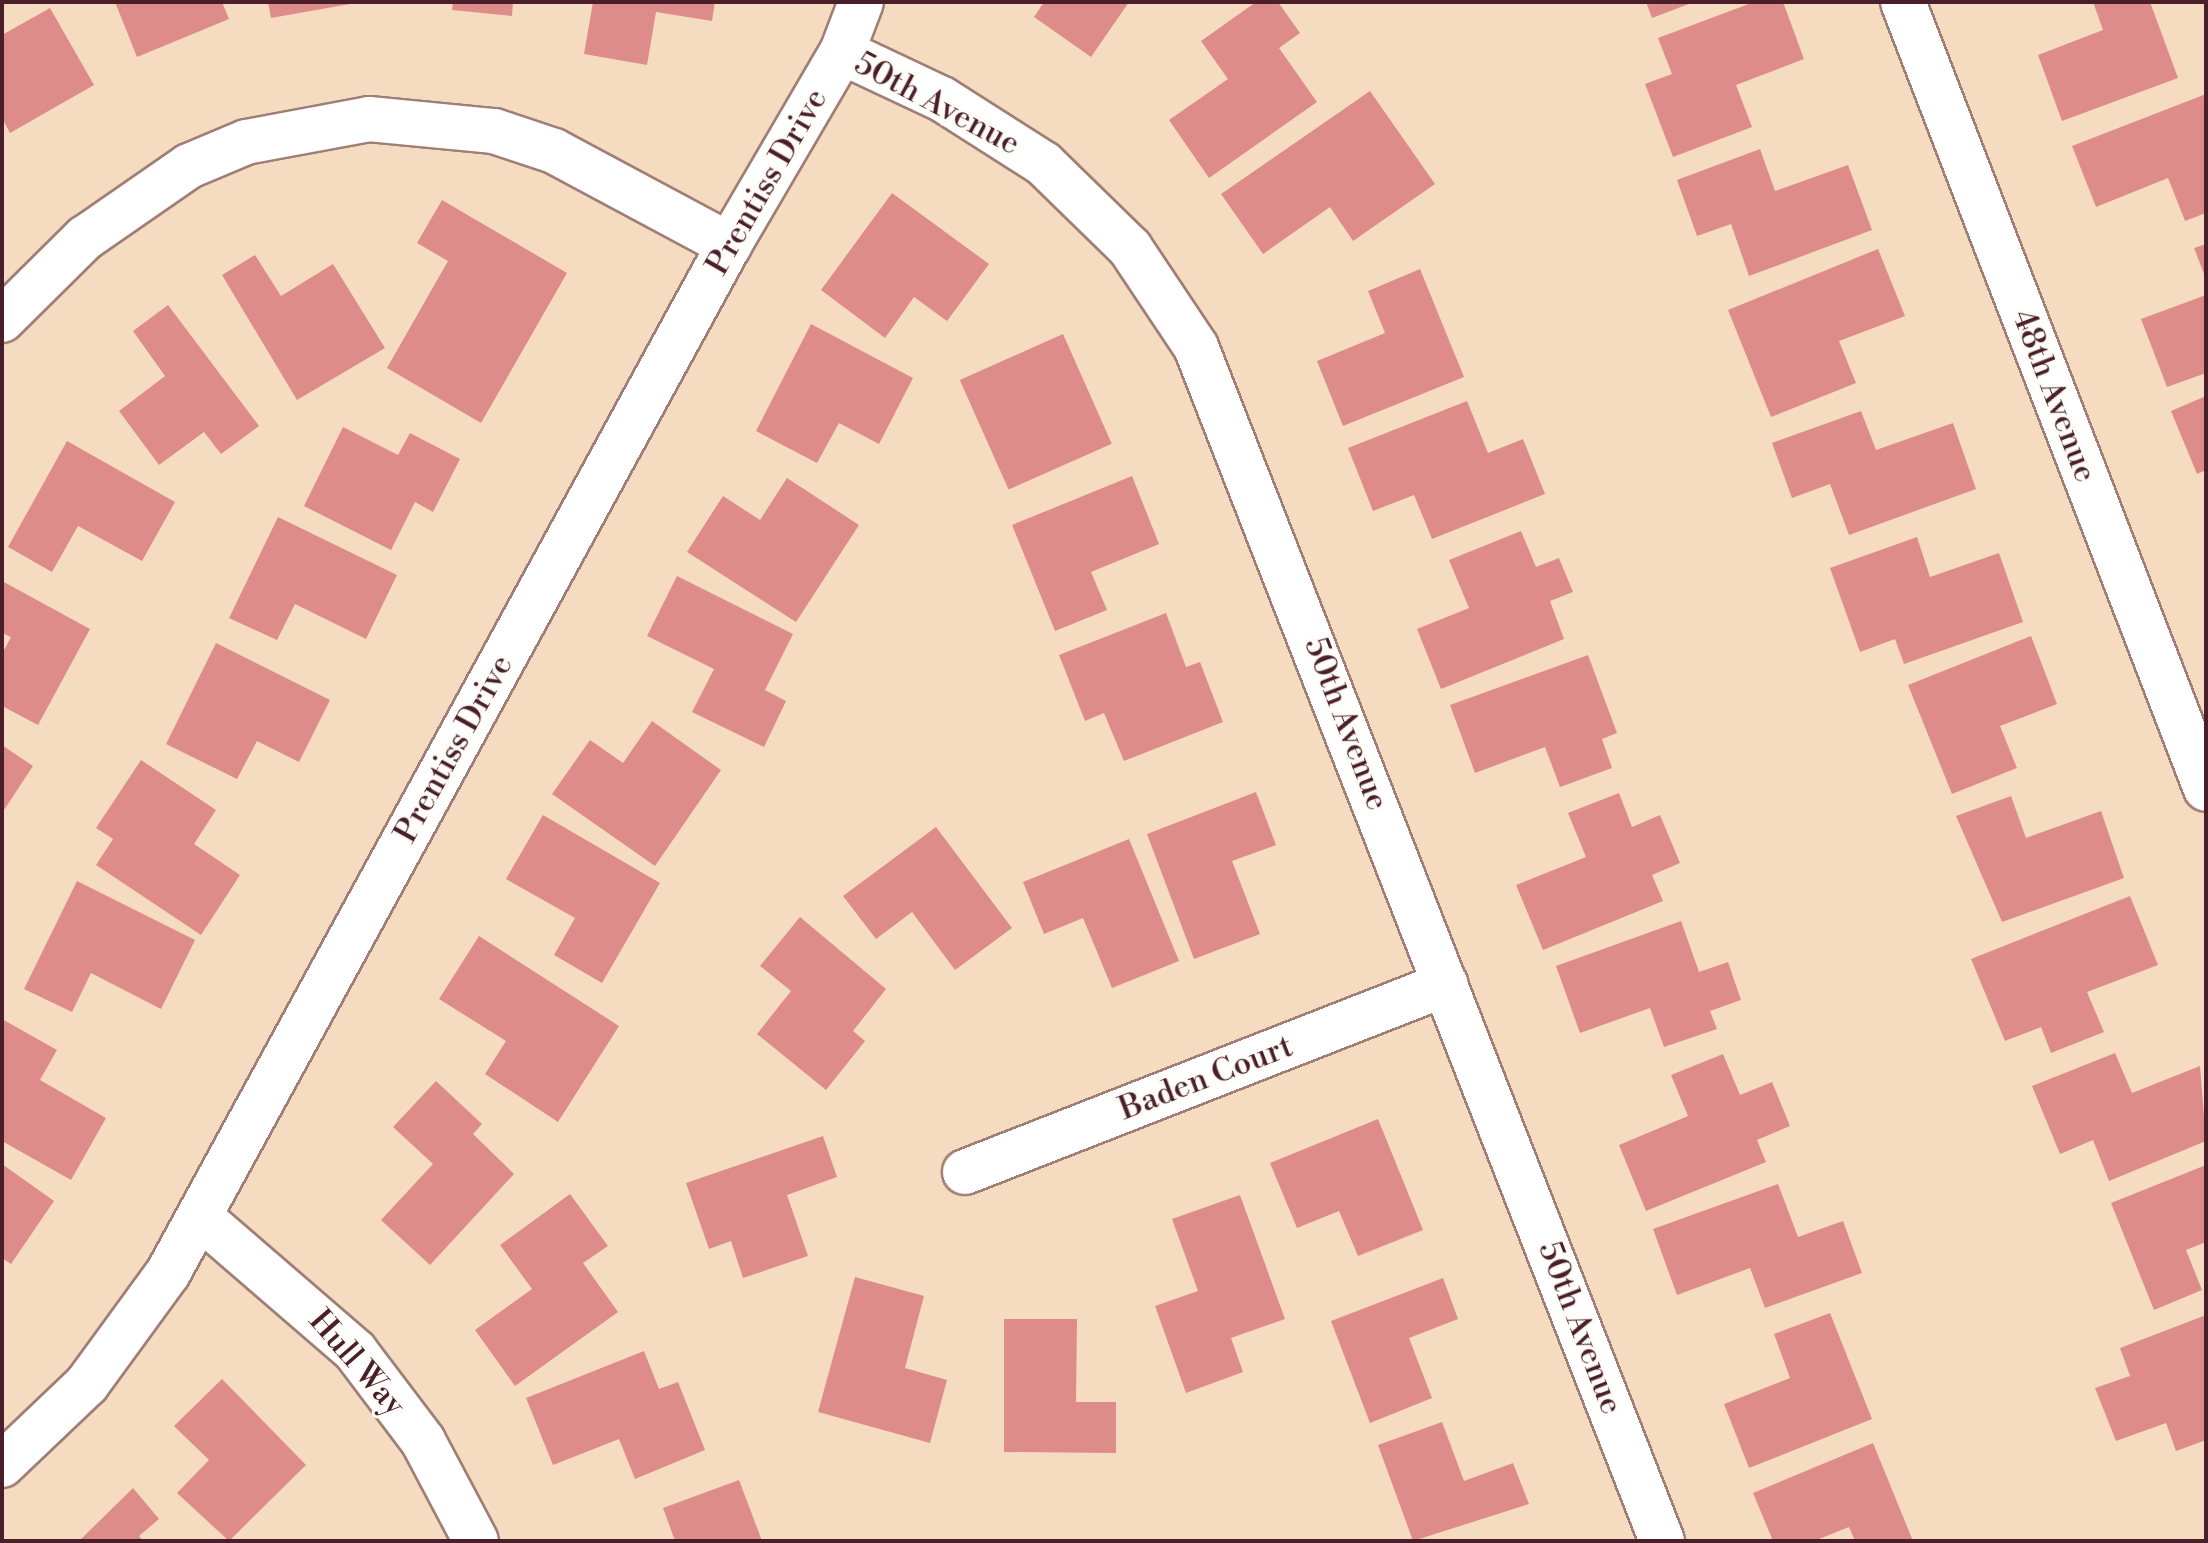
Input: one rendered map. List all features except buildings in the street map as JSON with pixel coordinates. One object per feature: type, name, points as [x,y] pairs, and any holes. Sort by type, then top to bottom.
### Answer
[{"type":"street","name":"Prentiss Drive","points":[[2,1465],[87,1384],[200,1217],[729,245],[842,52],[861,2]]},
{"type":"street","name":"48th Avenue","points":[[1903,2],[2206,789]]},
{"type":"street","name":"50th Avenue","points":[[842,52],[942,99],[1044,164],[1089,204],[1166,296],[1221,402],[1662,1541]]},
{"type":"street","points":[[2,320],[85,238],[189,166],[246,142],[369,119],[494,131],[554,151],[729,245]]},
{"type":"street","name":"Baden Court","points":[[965,1172],[1446,984]]},
{"type":"street","name":"Hull Way","points":[[200,1217],[355,1351],[423,1441],[476,1541]]}]
